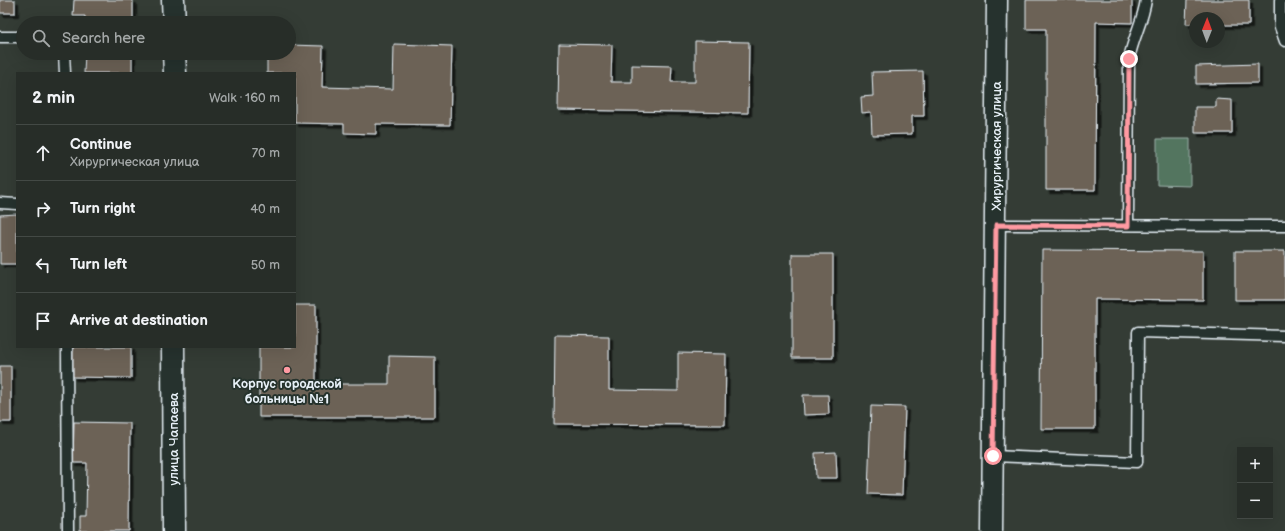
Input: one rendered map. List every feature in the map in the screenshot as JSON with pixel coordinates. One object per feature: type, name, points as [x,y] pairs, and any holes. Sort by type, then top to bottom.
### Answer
[{"type":"main road","points":[[173,0],[174,16]]},
{"type":"main road","points":[[174,60],[175,72]]},
{"type":"main road","name":"улица Чапаева","points":[[173,348],[174,531]]},
{"type":"street","name":"Хирургическая улица","points":[[992,531],[998,0]]},
{"type":"lane","points":[[1128,226],[1129,59],[1132,45],[1143,15],[1146,0]]},
{"type":"lane","points":[[1280,0],[1280,27],[1285,41]]},
{"type":"lane","points":[[0,37],[16,37]]},
{"type":"lane","points":[[64,60],[65,72]]},
{"type":"lane","points":[[0,203],[16,204]]},
{"type":"lane","points":[[996,225],[1285,226]]},
{"type":"lane","points":[[993,456],[1137,462],[1138,332],[1285,336]]},
{"type":"lane","points":[[67,348],[68,531]]},
{"type":"green space","points":[[1157,139],[1190,139],[1190,186],[1157,185]]},
{"type":"building","points":[[0,0],[15,0],[15,13],[0,13]]},
{"type":"building","points":[[74,0],[133,0],[133,16],[73,16]]},
{"type":"building","points":[[1026,0],[1132,0],[1132,23],[1096,22],[1095,190],[1046,190],[1046,29],[1026,29]]},
{"type":"building","points":[[1187,0],[1249,0],[1249,25],[1225,25],[1225,12],[1189,12],[1189,24],[1186,24]]},
{"type":"building","points":[[695,41],[749,42],[748,113],[558,110],[559,44],[612,45],[611,82],[632,82],[632,65],[672,66],[671,82],[695,82]]},
{"type":"building","points":[[394,44],[452,46],[450,125],[376,124],[376,134],[344,133],[344,124],[296,123],[296,72],[267,72],[267,60],[296,60],[296,45],[323,46],[322,87],[393,89]]},
{"type":"building","points":[[85,60],[132,60],[132,72],[84,72]]},
{"type":"building","points":[[1258,64],[1258,83],[1196,84],[1196,66]]},
{"type":"building","points":[[923,71],[924,116],[912,116],[912,134],[872,135],[871,112],[862,113],[861,97],[873,96],[872,72]]},
{"type":"building","points":[[1216,99],[1232,100],[1232,133],[1195,133],[1195,107],[1216,107]]},
{"type":"building","points":[[16,214],[16,264],[0,264],[0,215]]},
{"type":"building","points":[[1042,250],[1203,251],[1203,300],[1095,299],[1095,429],[1041,429]]},
{"type":"building","points":[[1235,251],[1285,251],[1285,300],[1235,300]]},
{"type":"building","points":[[792,254],[833,254],[833,358],[792,358]]},
{"type":"building","name":"Корпус городской больницы №1","points":[[296,305],[316,305],[316,384],[389,384],[389,356],[435,357],[435,417],[259,417],[259,348],[296,348]]},
{"type":"building","points":[[555,335],[609,336],[609,390],[678,391],[678,353],[726,354],[725,425],[554,424]]},
{"type":"building","points":[[73,348],[131,348],[131,378],[72,377]]},
{"type":"building","points":[[0,366],[11,366],[11,422],[0,422]]},
{"type":"building","points":[[803,395],[828,395],[829,414],[804,415]]},
{"type":"building","points":[[871,406],[905,407],[902,495],[868,494]]},
{"type":"building","points":[[74,422],[130,423],[129,531],[80,531],[80,516],[86,516],[87,463],[73,463]]},
{"type":"building","points":[[836,452],[837,478],[816,478],[815,453]]},
{"type":"place","name":"Корпус городской больницы №1","points":[[287,370]]},
{"type":"route","points":[[993,456],[996,225],[1128,226],[1129,59]]}]
